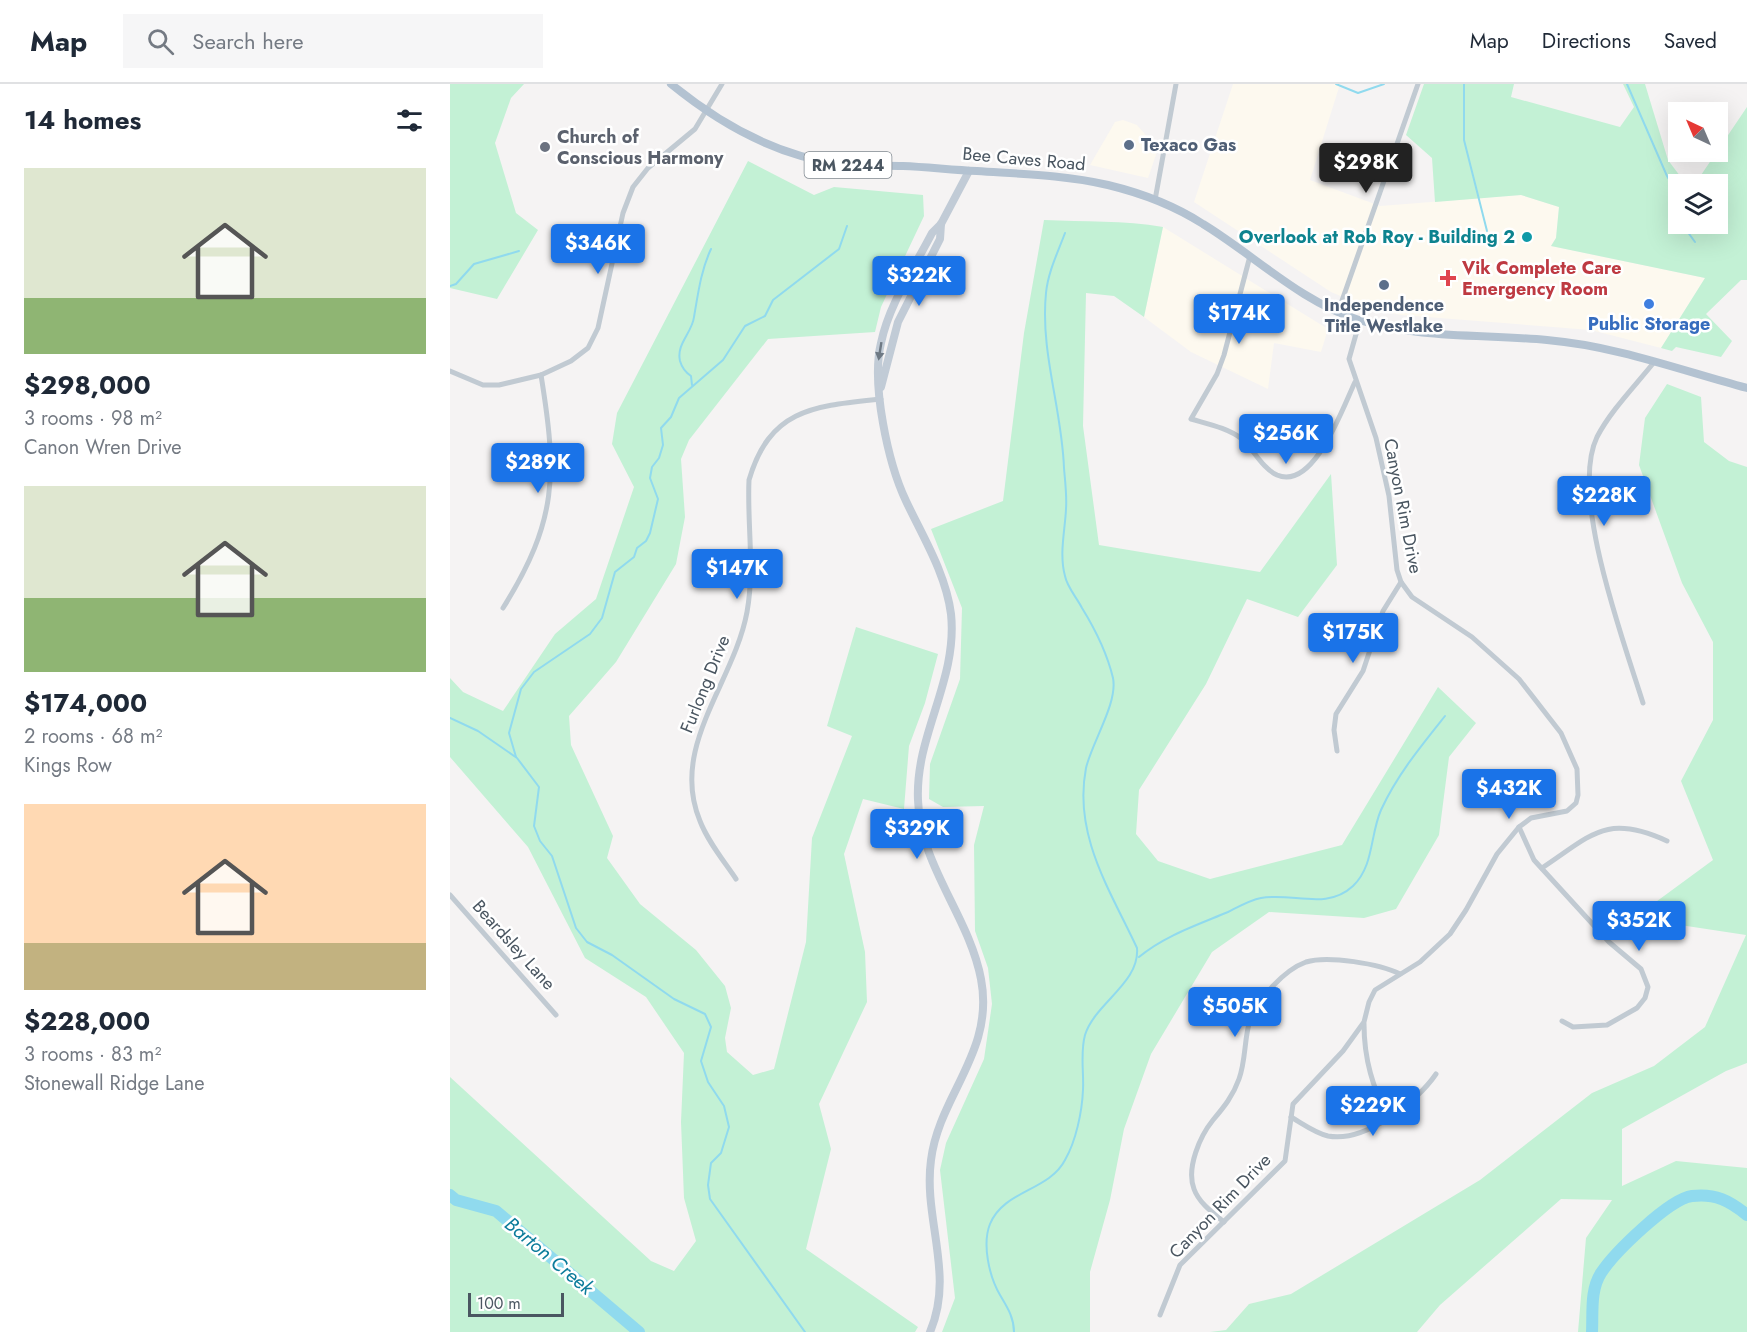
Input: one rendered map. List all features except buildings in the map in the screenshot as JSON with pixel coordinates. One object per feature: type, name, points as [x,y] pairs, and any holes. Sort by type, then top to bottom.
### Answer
[{"type":"main road","name":"Bee Caves Road","points":[[671,84],[707,113],[792,154],[840,165],[905,166],[1068,177],[1110,185],[1155,200],[1202,223],[1338,312],[1360,320],[1402,330],[1547,340],[1594,346],[1747,388]]},
{"type":"street","points":[[450,371],[483,385],[499,385],[541,375],[571,361],[588,348],[598,328],[623,213],[633,188],[648,168],[687,136],[707,113],[722,84]]},
{"type":"street","points":[[1155,200],[1176,84]]},
{"type":"street","points":[[1338,312],[1418,84]]},
{"type":"street","points":[[930,1332],[937,1314],[942,1280],[930,1187],[931,1161],[942,1122],[980,1038],[983,995],[973,950],[928,855],[920,825],[919,772],[948,669],[952,641],[951,614],[938,567],[893,468],[880,399],[878,358],[887,323],[932,233],[941,225],[969,171]]},
{"type":"street","points":[[880,389],[896,326],[940,239],[941,225]]},
{"type":"street","points":[[1250,256],[1220,364],[1191,419],[1229,431],[1241,439],[1265,466],[1277,475],[1293,478],[1303,473],[1321,451],[1355,382]]},
{"type":"street","name":"Canyon Rim Drive","points":[[1160,1315],[1180,1265],[1285,1161],[1291,1117],[1297,1097],[1343,1051],[1364,1022],[1375,990],[1420,962],[1450,934],[1497,854],[1519,827],[1531,818],[1567,811],[1576,803],[1580,784],[1578,769],[1554,724],[1500,659],[1412,597],[1401,582],[1389,496],[1376,438],[1349,359],[1360,320]]},
{"type":"street","points":[[887,323],[896,326]]},
{"type":"street","points":[[1643,703],[1591,522],[1592,458],[1601,430],[1655,361]]},
{"type":"street","points":[[503,608],[529,566],[548,508],[552,463],[541,375]]},
{"type":"street","name":"Furlong Drive","points":[[736,879],[700,822],[693,798],[691,768],[701,729],[730,666],[747,614],[752,573],[749,480],[769,436],[797,414],[826,405],[880,399]]},
{"type":"street","points":[[1337,752],[1334,730],[1336,714],[1363,671],[1383,611],[1401,582]]},
{"type":"street","points":[[1519,827],[1528,851],[1620,953],[1641,969],[1648,987],[1645,998],[1637,1008],[1607,1025],[1573,1027],[1562,1021]]},
{"type":"street","points":[[1542,868],[1600,829],[1641,829],[1667,841]]},
{"type":"street","name":"Beardsley Lane","points":[[450,895],[556,1015]]},
{"type":"street","points":[[1224,1222],[1206,1207],[1193,1188],[1192,1171],[1195,1154],[1205,1133],[1228,1104],[1240,1078],[1250,1022],[1258,1005],[1292,970],[1307,962],[1323,960],[1374,965],[1400,974]]},
{"type":"street","points":[[1364,1022],[1364,1047],[1372,1085],[1388,1119]]},
{"type":"street","points":[[1291,1117],[1318,1132],[1338,1136],[1388,1119],[1414,1101],[1436,1074]]},
{"type":"shaded area","points":[[1233,84],[1340,84],[1310,180],[1380,206],[1521,195],[1559,207],[1556,238],[1551,246],[1705,278],[1661,348],[1591,330],[1401,315],[1371,309],[1331,292],[1194,202]]},
{"type":"shaded area","points":[[1123,120],[1137,125],[1158,149],[1148,178],[1090,165],[1115,122]]},
{"type":"shaded area","points":[[1163,227],[1328,329],[1321,352],[1274,343],[1268,389],[1191,352],[1144,317]]},
{"type":"green space","points":[[450,84],[524,84],[511,98],[495,143],[516,213],[538,230],[497,299],[450,288]]},
{"type":"green space","points":[[1424,84],[1514,84],[1511,97],[1620,127],[1634,107],[1623,84],[1645,84],[1668,162],[1678,174],[1668,174],[1668,234],[1728,234],[1728,174],[1702,174],[1710,162],[1728,162],[1728,135],[1747,107],[1747,280],[1741,280],[1706,314],[1732,341],[1721,357],[1676,347],[1672,351],[1661,348],[1705,278],[1551,246],[1556,238],[1559,207],[1521,195],[1435,202],[1432,158],[1406,135]]},
{"type":"green space","points":[[748,161],[814,195],[834,187],[923,195],[924,216],[881,307],[875,332],[768,339],[689,440],[681,459],[685,517],[676,564],[616,662],[569,716],[571,745],[613,836],[607,858],[640,904],[696,950],[725,986],[731,1008],[725,1038],[727,1052],[753,1075],[774,1069],[806,942],[812,838],[852,736],[827,726],[856,627],[938,654],[925,703],[909,746],[904,809],[863,799],[844,854],[865,952],[867,1002],[819,1104],[831,1149],[806,1249],[918,1327],[915,1332],[450,1332],[450,1077],[651,1261],[674,1271],[696,1241],[684,1198],[681,1122],[684,1053],[646,997],[585,958],[528,847],[450,757],[450,678],[463,692],[503,711],[555,634],[596,599],[634,487],[612,444],[617,413]]},
{"type":"green space","points":[[1044,220],[1119,222],[1163,227],[1144,317],[1114,296],[1086,293],[1083,426],[1099,545],[1260,572],[1331,474],[1337,565],[1298,617],[1247,599],[1206,684],[1139,790],[1136,834],[1158,861],[1210,879],[1342,845],[1438,687],[1476,723],[1449,757],[1439,835],[1396,909],[1364,918],[1269,912],[1212,952],[1151,1054],[1124,1129],[1110,1200],[1090,1272],[1090,1332],[942,1332],[955,1298],[940,1170],[946,1143],[984,1059],[992,1004],[988,968],[975,931],[974,845],[984,806],[943,807],[929,799],[930,764],[960,679],[962,608],[931,529],[1003,501],[1024,333]]},
{"type":"green space","points":[[1667,384],[1701,397],[1704,442],[1729,461],[1747,467],[1747,1063],[1726,1071],[1622,1129],[1622,1186],[1676,1161],[1747,1168],[1747,1332],[1578,1332],[1586,1238],[1612,1200],[1561,1199],[1440,1305],[1417,1332],[1210,1332],[1226,1330],[1249,1304],[1291,1294],[1480,1180],[1592,1093],[1654,1066],[1705,1027],[1746,935],[1634,918],[1713,860],[1681,781],[1713,720],[1713,642],[1682,583],[1639,465],[1645,418]]},
{"type":"waterway","points":[[1336,84],[1358,93],[1384,84]]},
{"type":"waterway","points":[[1464,84],[1464,140],[1487,231]]},
{"type":"waterway","points":[[1627,84],[1668,178]]},
{"type":"waterway","points":[[516,757],[509,733],[521,689],[534,672],[590,634],[602,618],[615,572],[634,557],[637,548],[646,541],[650,533],[658,499],[650,478],[652,467],[659,458],[663,445],[661,428],[671,417],[679,398],[723,360],[745,326],[765,316],[773,300],[839,249],[847,226]]},
{"type":"waterway","points":[[1014,1332],[1008,1308],[996,1287],[990,1269],[987,1250],[990,1224],[1005,1204],[1048,1178],[1065,1160],[1078,1126],[1081,1108],[1085,1035],[1098,1013],[1132,972],[1137,948],[1096,861],[1085,816],[1083,793],[1086,768],[1108,711],[1114,688],[1104,650],[1068,584],[1063,568],[1066,488],[1045,315],[1049,277],[1065,233]]},
{"type":"waterway","points":[[1689,234],[1695,242]]},
{"type":"waterway","points":[[692,385],[691,376],[683,368],[679,355],[693,323],[702,274],[711,249]]},
{"type":"waterway","points":[[450,286],[456,284],[474,264],[519,251]]},
{"type":"waterway","points":[[1139,957],[1170,937],[1253,900],[1273,897],[1332,898],[1353,886],[1365,869],[1377,820],[1387,797],[1410,761],[1445,716]]},
{"type":"waterway","points":[[450,718],[478,731],[517,758],[539,787],[534,826],[540,841],[552,856],[576,928],[587,942],[612,955],[674,999],[705,1014],[711,1027],[701,1061],[708,1082],[724,1106],[729,1127],[721,1153],[711,1163],[708,1185],[710,1199],[805,1332]]},
{"type":"waterway","name":"Barton Creek","points":[[450,1195],[456,1200],[496,1211],[639,1332]]},
{"type":"waterway","name":"Barton Creek","points":[[1592,1332],[1595,1287],[1601,1273],[1629,1241],[1670,1206],[1682,1199],[1700,1195],[1722,1199],[1747,1215]]},
{"type":"place","name":"Texaco Gas","points":[[1129,145]]},
{"type":"place","name":"Church of Conscious Harmony","points":[[545,147]]},
{"type":"place","name":"Overlook at Rob Roy - Building 2","points":[[1527,237]]},
{"type":"place","name":"Vik Complete Care Emergency Room","points":[[1448,278]]},
{"type":"place","name":"Independence Title Westlake","points":[[1384,285]]},
{"type":"place","name":"Public Storage","points":[[1649,304]]}]
